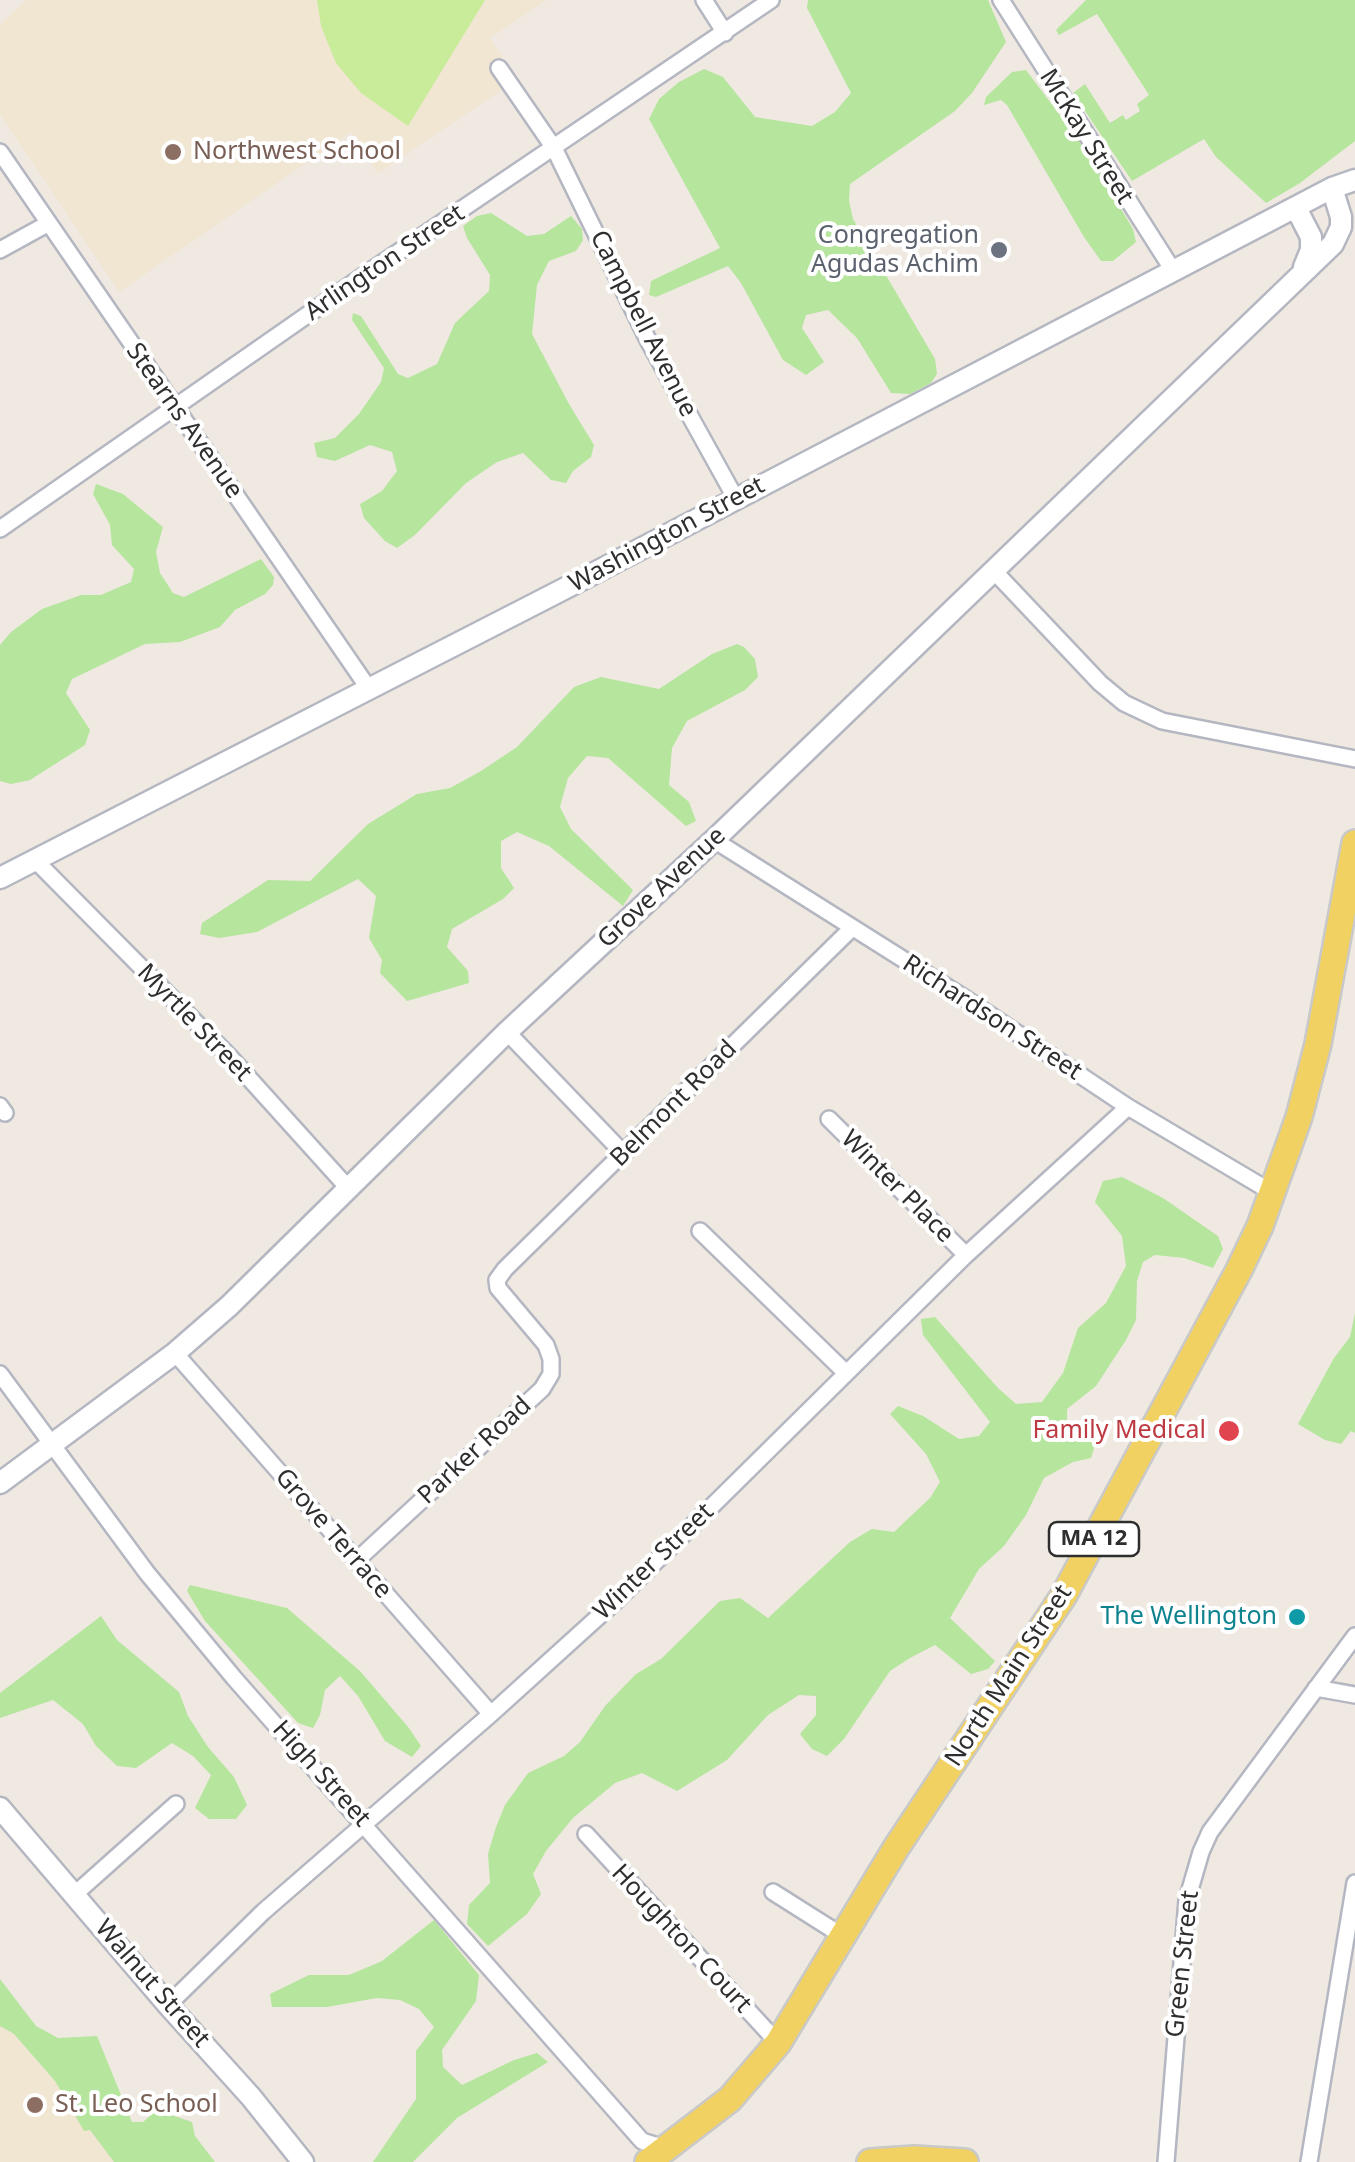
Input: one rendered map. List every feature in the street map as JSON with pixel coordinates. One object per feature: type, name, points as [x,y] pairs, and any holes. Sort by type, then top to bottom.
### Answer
[{"type":"main road","name":"North Main Street","points":[[656,2155],[730,2099],[778,2043],[841,1936],[1064,1595],[1239,1270],[1273,1193],[1299,1117],[1318,1044],[1355,844]]},
{"type":"main road","points":[[870,2162],[966,2162]]},
{"type":"street","points":[[704,0],[725,32]]},
{"type":"street","name":"Arlington Street","points":[[0,529],[366,274],[772,0]]},
{"type":"street","name":"McKay Street","points":[[1001,0],[1174,272]]},
{"type":"street","name":"Campbell Avenue","points":[[499,68],[554,148],[649,342],[736,499]]},
{"type":"street","name":"Stearns Avenue","points":[[0,152],[369,689]]},
{"type":"street","name":"Washington Street","points":[[1332,188],[1355,167]]},
{"type":"street","name":"Washington Street","points":[[0,878],[1332,188],[1355,180]]},
{"type":"street","name":"Grove Avenue","points":[[0,1483],[175,1352],[229,1306],[508,1032],[714,840],[1338,236],[1341,217],[1332,188]]},
{"type":"street","points":[[1296,208],[1311,237],[1311,250],[1303,269]]},
{"type":"street","points":[[0,250],[49,223]]},
{"type":"street","points":[[992,570],[1100,683],[1135,708],[1162,721],[1355,759]]},
{"type":"street","name":"Richardson Street","points":[[714,840],[1128,1107],[1273,1193]]},
{"type":"street","name":"Myrtle Street","points":[[35,860],[229,1056],[350,1190]]},
{"type":"street","name":"Belmont Road","points":[[497,1280],[852,928]]},
{"type":"street","points":[[508,1032],[624,1154]]},
{"type":"street","name":"Winter Street","points":[[168,2005],[262,1912],[618,1599],[966,1255],[1128,1107]]},
{"type":"street","name":"Winter Place","points":[[828,1118],[966,1255]]},
{"type":"street","points":[[700,1231],[846,1373]]},
{"type":"street","name":"Parker Road","points":[[356,1561],[542,1389],[551,1374],[552,1359],[546,1345],[498,1288],[497,1280]]},
{"type":"street","name":"Grove Terrace","points":[[175,1352],[491,1714]]},
{"type":"street","name":"High Street","points":[[0,1374],[147,1573],[234,1678],[656,2155]]},
{"type":"street","name":"Green Street","points":[[1166,2162],[1192,1875],[1210,1832],[1355,1636]]},
{"type":"street","points":[[1316,1688],[1355,1696]]},
{"type":"street","points":[[76,1894],[176,1804]]},
{"type":"street","name":"Walnut Street","points":[[0,1808],[251,2096],[302,2162]]},
{"type":"street","name":"Houghton Court","points":[[586,1834],[778,2043]]},
{"type":"street","points":[[1309,2162],[1355,1883]]},
{"type":"street","points":[[773,1892],[841,1936]]},
{"type":"shaded area","name":"Northwest School","points":[[26,0],[546,0],[490,38],[517,80],[378,173],[351,132],[119,292],[0,114],[0,25]]},
{"type":"shaded area","name":"St. Leo School","points":[[0,2026],[14,2034],[55,2081],[84,2131],[90,2129],[114,2162],[0,2162]]},
{"type":"green space","points":[[317,0],[485,0],[408,126],[361,93],[336,63],[321,26]]},
{"type":"green space","points":[[808,0],[988,0],[1006,42],[955,111],[850,184],[853,219],[935,359],[937,374],[931,383],[910,394],[891,393],[857,338],[828,310],[806,315],[802,328],[824,362],[806,375],[783,360],[728,266],[656,297],[649,295],[651,281],[720,248],[649,119],[659,99],[679,82],[704,69],[723,77],[755,117],[812,126],[835,112],[851,93],[807,8]]},
{"type":"green space","points":[[1086,0],[1355,0],[1355,141],[1300,183],[1266,203],[1216,157],[1204,139],[1132,181],[1073,93],[1085,84],[1110,123],[1123,115],[1126,120],[1140,111],[1137,104],[1149,95],[1097,14],[1059,35],[1056,30]]},
{"type":"green space","points":[[1026,70],[1084,147],[1133,229],[1136,242],[1113,261],[1101,261],[1084,237],[1007,105],[1001,100],[984,105],[986,97],[1012,72]]},
{"type":"green space","points":[[491,213],[527,236],[544,234],[571,216],[582,229],[583,240],[576,251],[549,261],[537,285],[532,334],[594,445],[591,457],[573,471],[566,483],[551,480],[523,453],[497,462],[466,483],[397,548],[364,518],[360,504],[382,491],[397,471],[392,452],[370,445],[335,461],[317,457],[314,443],[335,438],[359,414],[381,382],[384,368],[352,320],[353,313],[361,316],[398,374],[408,378],[437,364],[455,323],[489,291],[490,275],[463,226],[477,216]]},
{"type":"green space","points":[[96,484],[123,494],[163,527],[156,552],[160,573],[173,593],[184,597],[261,559],[274,577],[273,585],[265,594],[235,610],[220,627],[180,642],[145,644],[72,679],[66,693],[90,730],[85,745],[30,780],[11,784],[0,781],[0,645],[42,609],[81,595],[101,595],[131,582],[134,569],[112,545],[110,525],[93,494]]},
{"type":"green space","points":[[737,644],[755,659],[758,677],[745,690],[687,721],[672,748],[669,785],[689,802],[696,821],[686,826],[608,758],[587,756],[568,778],[560,807],[571,829],[633,890],[623,906],[549,846],[517,832],[501,841],[501,868],[514,888],[503,899],[452,929],[447,947],[468,971],[469,983],[407,1001],[380,973],[382,960],[369,938],[376,896],[358,879],[257,932],[219,938],[200,934],[202,923],[268,880],[310,881],[368,824],[417,794],[450,788],[481,771],[517,747],[574,687],[601,677],[659,689],[712,654]]},
{"type":"green space","points":[[1122,1177],[1163,1198],[1218,1236],[1223,1249],[1213,1268],[1184,1258],[1155,1255],[1143,1262],[1137,1281],[1136,1320],[1126,1340],[1096,1386],[1067,1409],[1067,1426],[1095,1445],[1091,1458],[1073,1462],[1044,1478],[1026,1515],[1004,1546],[979,1569],[950,1618],[995,1661],[988,1669],[971,1674],[935,1645],[910,1658],[890,1671],[844,1739],[827,1756],[812,1749],[800,1734],[816,1715],[816,1696],[799,1695],[768,1715],[727,1760],[677,1791],[642,1773],[615,1783],[573,1818],[546,1851],[533,1874],[541,1894],[527,1914],[488,1946],[467,1924],[469,1905],[490,1883],[488,1854],[496,1827],[505,1805],[528,1773],[564,1756],[580,1742],[605,1706],[636,1674],[661,1659],[720,1601],[740,1598],[768,1618],[850,1542],[872,1529],[894,1532],[930,1498],[940,1482],[926,1454],[890,1414],[898,1406],[923,1416],[959,1439],[979,1436],[990,1422],[923,1335],[921,1319],[935,1317],[1016,1404],[1042,1402],[1063,1373],[1078,1328],[1106,1303],[1126,1266],[1122,1236],[1095,1202],[1103,1181]]},
{"type":"green space","points":[[1355,1313],[1355,1433],[1351,1431],[1341,1444],[1325,1440],[1298,1424],[1350,1337]]},
{"type":"green space","points":[[190,1585],[287,1608],[360,1671],[421,1746],[412,1757],[385,1741],[358,1696],[340,1676],[325,1690],[313,1728],[298,1723],[205,1621],[187,1591]]},
{"type":"green space","points":[[101,1616],[117,1640],[179,1692],[188,1716],[234,1777],[247,1805],[236,1819],[209,1819],[195,1808],[211,1775],[193,1756],[172,1743],[136,1768],[117,1766],[96,1746],[83,1724],[53,1700],[0,1718],[0,1693]]},
{"type":"green space","points":[[434,1920],[479,1975],[476,2001],[442,2050],[443,2067],[462,2085],[537,2053],[548,2062],[457,2118],[413,2162],[373,2162],[416,2099],[416,2051],[434,2027],[419,2009],[400,2000],[377,1998],[327,2007],[272,2007],[270,1994],[309,1975],[349,1975],[382,1961]]},
{"type":"green space","points":[[0,1979],[36,2026],[58,2038],[97,2036],[132,2122],[143,2122],[157,2110],[192,2122],[195,2136],[215,2162],[114,2162],[90,2130],[84,2131],[55,2081],[14,2034],[0,2026]]},
{"type":"place","name":"Northwest School","points":[[173,152]]},
{"type":"place","name":"Congregation Agudas Achim","points":[[999,250]]},
{"type":"place","name":"Family Medical","points":[[1229,1431]]},
{"type":"place","name":"The Wellington","points":[[1297,1617]]},
{"type":"place","name":"St. Leo School","points":[[35,2105]]}]
